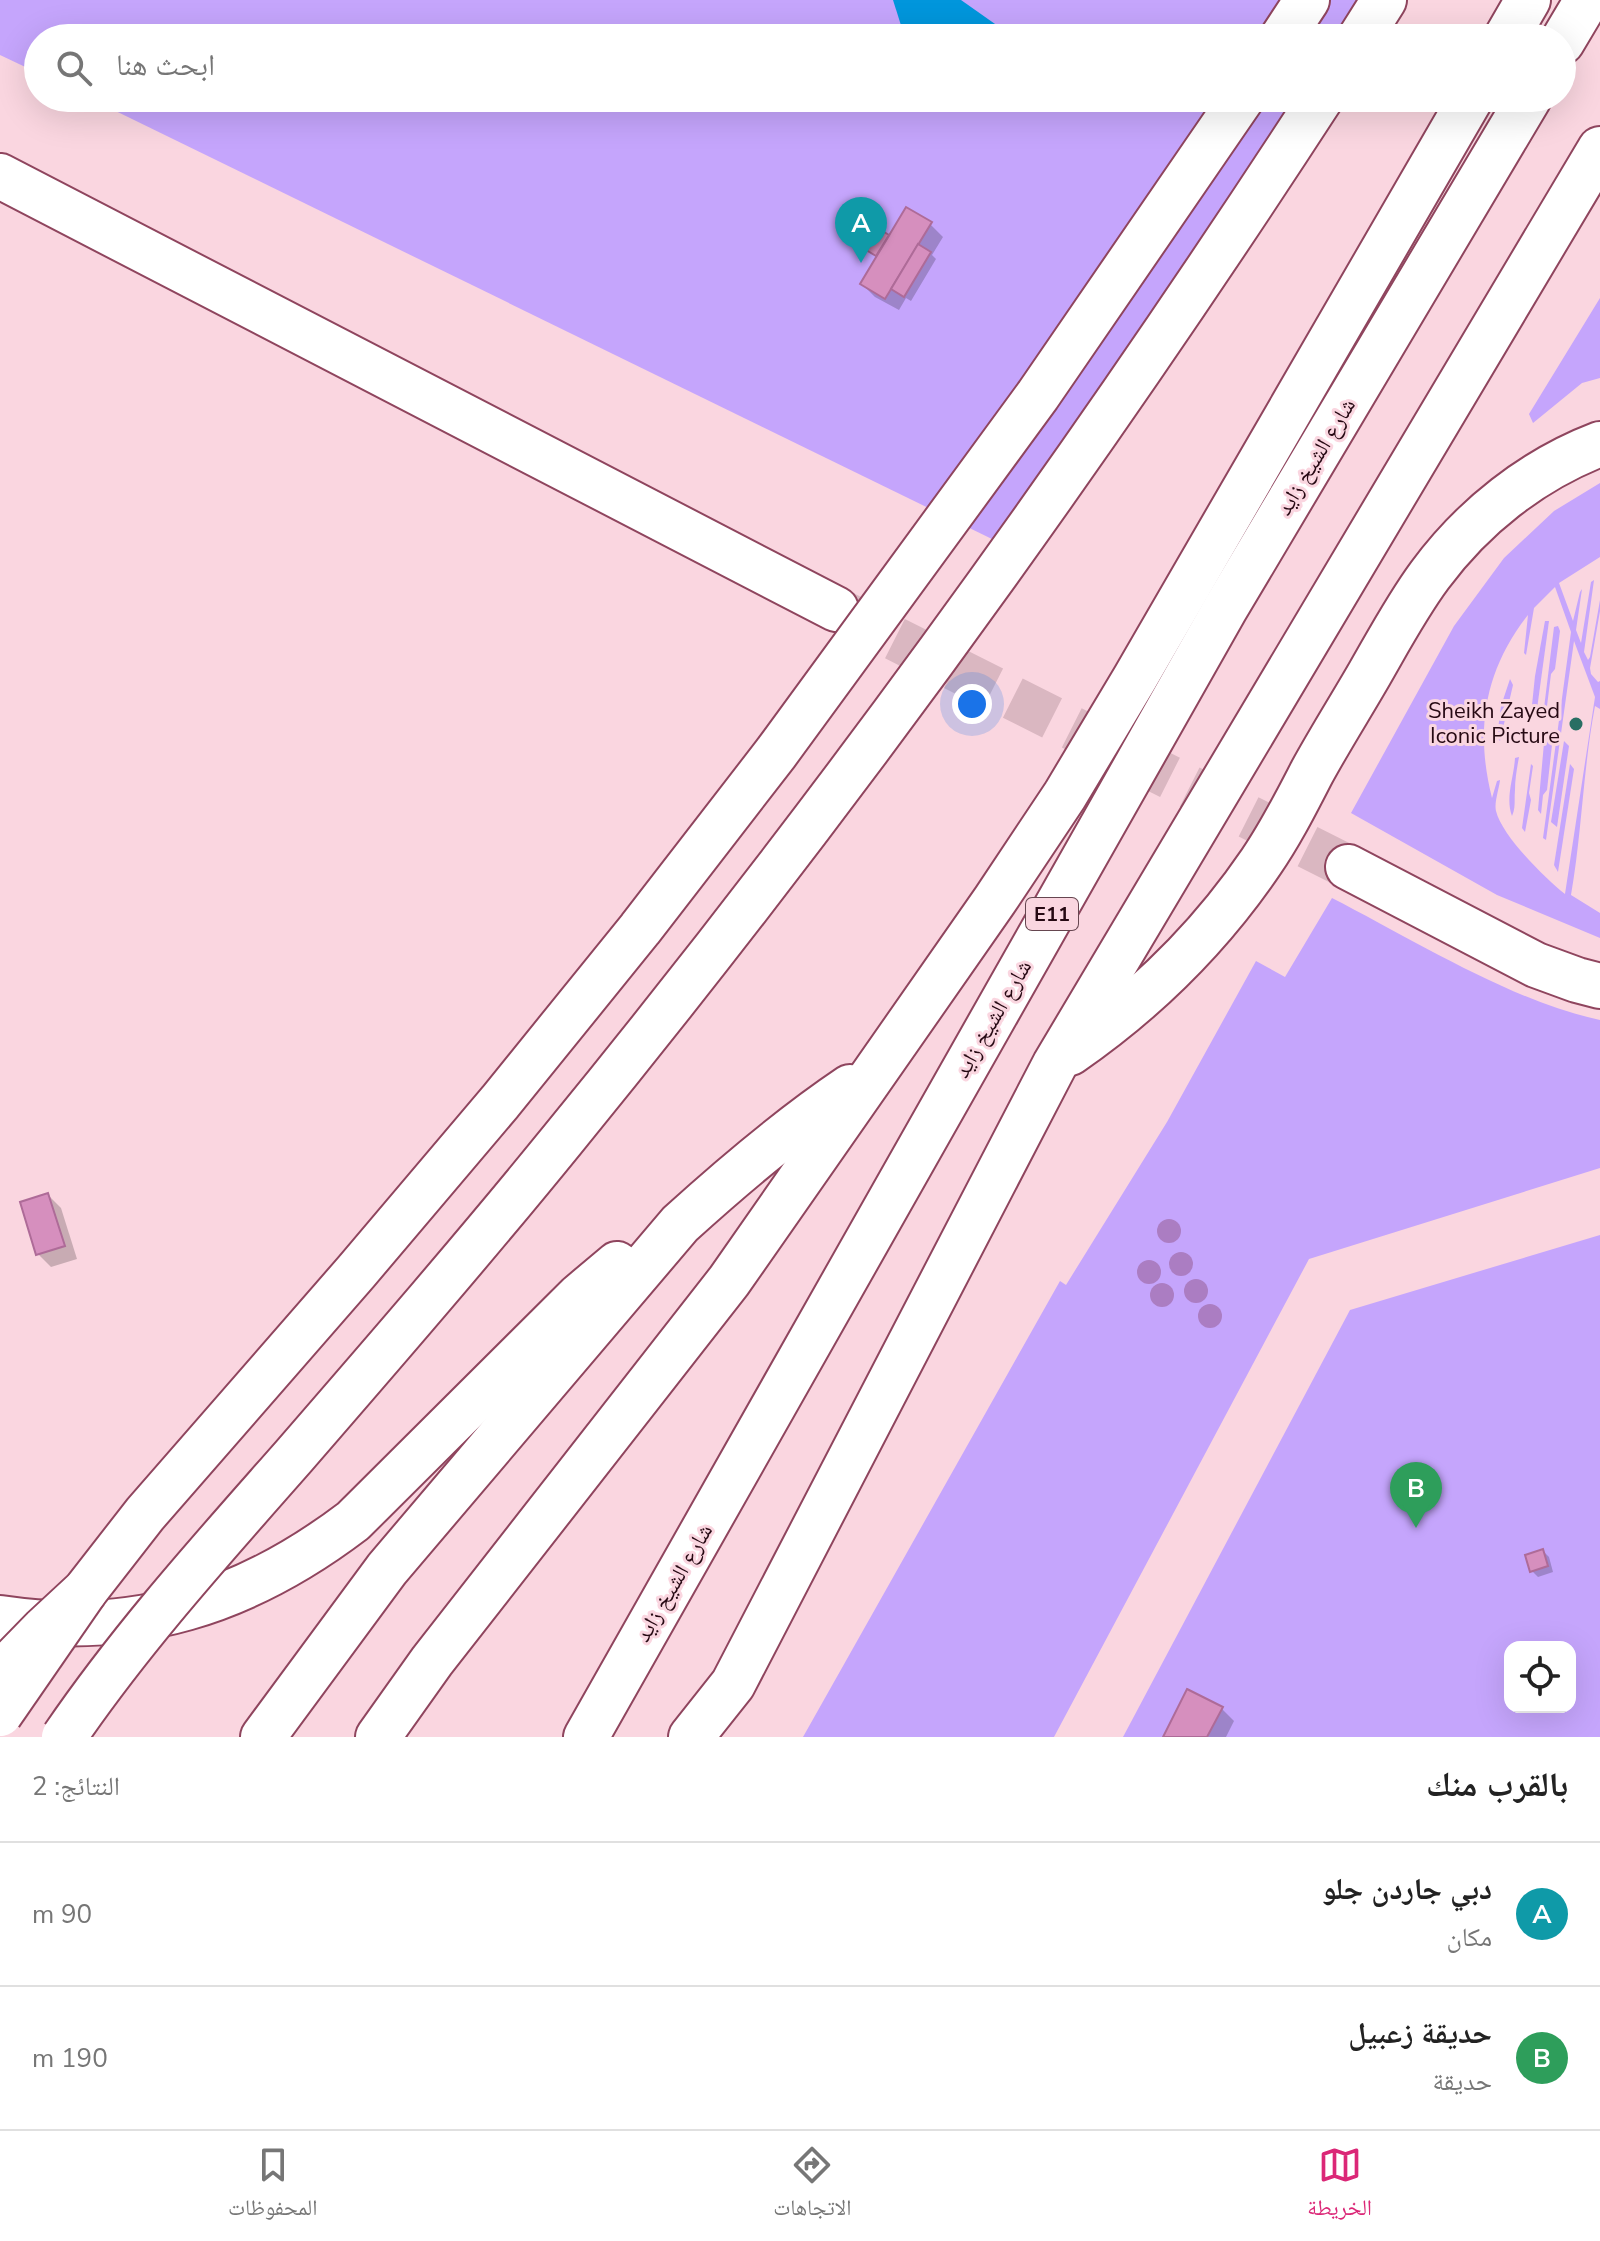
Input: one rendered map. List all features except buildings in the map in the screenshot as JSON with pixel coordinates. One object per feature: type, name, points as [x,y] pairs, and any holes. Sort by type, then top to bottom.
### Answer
[{"type":"highway","points":[[1291,24],[1307,0]]},
{"type":"highway","points":[[1369,24],[1384,0]]},
{"type":"highway","points":[[1514,24],[1528,0]]},
{"type":"highway","points":[[1573,24],[1587,0]]},
{"type":"highway","points":[[0,1714],[85,1591],[145,1514],[500,1102],[776,753],[1038,395],[1232,112]]},
{"type":"highway","points":[[64,1737],[167,1600],[504,1211],[762,890],[928,669],[1055,492],[1312,112]]},
{"type":"highway","points":[[378,1737],[432,1661],[729,1281],[995,900],[1073,782],[1135,678],[1463,112]]},
{"type":"highway","name":"شارع الشيخ زايد","points":[[586,1737],[1225,609],[1521,112]]},
{"type":"highway","points":[[712,1737],[733,1684],[1055,1064],[1600,149]]},
{"type":"highway","points":[[0,176],[836,609]]},
{"type":"highway","points":[[1055,1064],[1150,991],[1193,949],[1232,903],[1289,817],[1408,608],[1456,543],[1485,514],[1517,489],[1550,467],[1600,444]]},
{"type":"highway","points":[[1348,867],[1536,965],[1600,986]]},
{"type":"highway","points":[[263,1737],[387,1569],[680,1224],[774,1142],[875,1070]]},
{"type":"highway","points":[[0,1618],[59,1624],[138,1619],[215,1599],[252,1585],[287,1566],[353,1521],[579,1296],[643,1245],[680,1224]]},
{"type":"highway","points":[[0,1674],[85,1591]]},
{"type":"highway","points":[[691,1737],[733,1684]]},
{"type":"shaded area","points":[[0,0],[1397,0],[1385,24],[24,24],[24,66],[0,55]]},
{"type":"shaded area","points":[[118,112],[1329,112],[994,540]]},
{"type":"shaded area","points":[[1600,298],[1600,378],[1582,383],[1533,423],[1529,414]]},
{"type":"shaded area","points":[[1600,483],[1600,557],[1559,583],[1573,621],[1582,589],[1576,630],[1581,643],[1591,582],[1594,580],[1584,652],[1588,660],[1600,600],[1590,668],[1591,674],[1600,681],[1600,709],[1595,706],[1571,895],[1600,913],[1600,938],[1497,895],[1351,813],[1454,626],[1504,558],[1554,511]],"holes":[[[1555,587],[1571,632],[1543,838],[1546,840],[1574,641],[1595,697],[1565,894],[1525,856],[1500,821],[1496,808],[1500,780],[1492,798],[1484,749],[1484,725],[1487,702],[1501,658],[1528,615],[1526,655],[1534,608]]]},
{"type":"shaded area","points":[[1545,621],[1549,621],[1537,709],[1532,705]]},
{"type":"shaded area","points":[[1558,626],[1555,669],[1551,674],[1547,706],[1544,708],[1554,627]]},
{"type":"shaded area","points":[[1510,679],[1513,685],[1500,741],[1497,737],[1501,706]]},
{"type":"shaded area","points":[[1553,736],[1547,790],[1543,795],[1541,814],[1538,810],[1544,743]]},
{"type":"shaded area","points":[[1564,741],[1569,746],[1557,827],[1551,822]]},
{"type":"shaded area","points":[[1519,757],[1512,816],[1510,795],[1515,758]]},
{"type":"shaded area","points":[[1531,764],[1531,800],[1525,832],[1522,828]]},
{"type":"shaded area","points":[[1570,764],[1574,769],[1558,872],[1554,865]]},
{"type":"shaded area","points":[[1332,898],[1498,984],[1566,1011],[1600,1020],[1600,1168],[1309,1259],[1054,1737],[803,1737],[1060,1281],[1066,1285],[1167,1122],[1256,961],[1285,977]]},
{"type":"shaded area","points":[[1600,1235],[1600,1737],[1123,1737],[1350,1310]]},
{"type":"water","points":[[893,0],[961,0],[995,24],[901,24]]},
{"type":"tunnel","points":[[836,609],[1348,867]]},
{"type":"place","name":"دبي جاردن جلو","points":[[861,263]]},
{"type":"place","name":"Sheikh Zayed Iconic Picture","points":[[1576,724]]},
{"type":"place","name":"حديقة زعبيل","points":[[1416,1528]]}]
